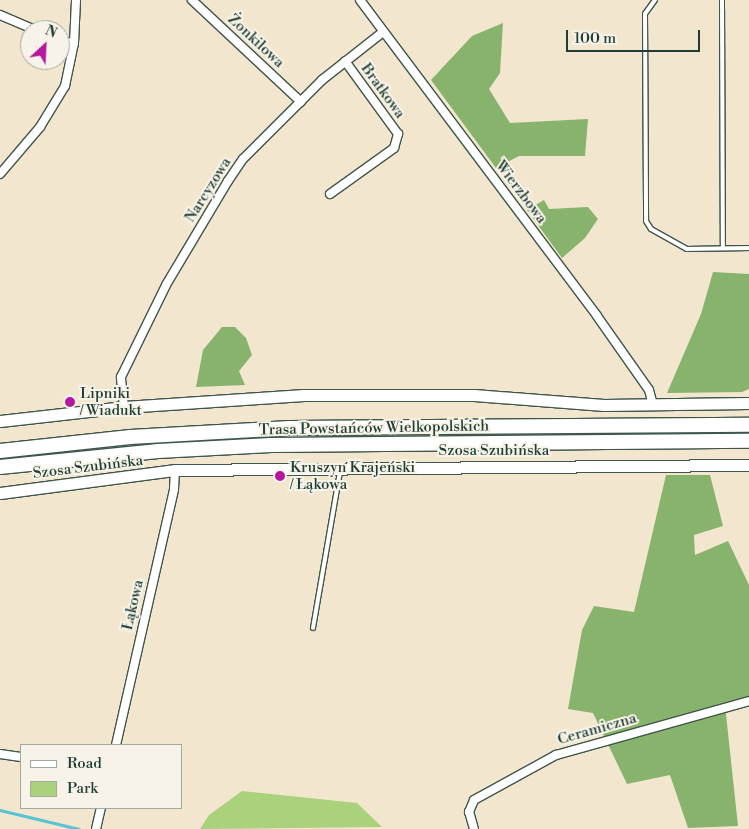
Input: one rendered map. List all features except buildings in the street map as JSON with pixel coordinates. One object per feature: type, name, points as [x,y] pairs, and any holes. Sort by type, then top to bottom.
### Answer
[{"type":"highway","name":"Trasa Powstańców Wielkopolskich","points":[[0,451],[130,437],[290,428],[749,425]]},
{"type":"highway","name":"Trasa Powstańców Wielkopolskich","points":[[0,467],[158,451],[271,445],[749,441]]},
{"type":"street","points":[[0,174],[56,105],[68,77],[74,43],[76,0]]},
{"type":"street","name":"Żonkilowa","points":[[192,0],[301,102]]},
{"type":"street","name":"Wierzbowa","points":[[360,0],[597,316],[649,390],[653,405]]},
{"type":"street","points":[[0,15],[20,24]]},
{"type":"street","name":"Narcyzowa","points":[[124,407],[121,377],[166,285],[228,181],[244,159],[301,102],[345,61],[383,32]]},
{"type":"street","points":[[70,42],[74,43]]},
{"type":"street","name":"Bratkowa","points":[[330,194],[394,148],[398,134],[345,61]]},
{"type":"street","points":[[0,421],[124,407],[304,395],[474,395],[553,403],[653,405],[749,403]]},
{"type":"street","name":"Szosa Szubińska","points":[[0,493],[175,470],[340,466],[749,465]]},
{"type":"street","name":"Łąkowa","points":[[116,744],[174,489],[175,470]]},
{"type":"street","name":"Ceramiczna","points":[[474,829],[469,812],[474,800],[556,755],[749,701]]},
{"type":"street","points":[[0,754],[20,757]]},
{"type":"street","points":[[96,829],[101,809]]},
{"type":"lane","points":[[654,0],[645,14],[646,220],[651,228],[678,246],[749,248]]},
{"type":"lane","points":[[722,0],[722,248]]},
{"type":"lane","points":[[313,628],[340,466]]},
{"type":"green space","points":[[503,23],[500,73],[489,89],[510,123],[588,119],[585,156],[519,156],[496,168],[431,80],[472,36]]},
{"type":"green space","points":[[544,200],[549,209],[588,207],[598,219],[585,238],[562,258],[527,210]]},
{"type":"green space","points":[[713,272],[749,274],[749,389],[742,392],[667,393],[701,314]]},
{"type":"green space","points":[[222,327],[235,327],[246,338],[252,355],[239,371],[245,385],[196,387],[203,350]]},
{"type":"green space","points":[[666,475],[710,475],[723,526],[694,535],[695,555],[728,541],[749,585],[749,698],[725,705],[738,826],[688,828],[670,775],[627,784],[593,713],[568,709],[582,630],[594,606],[634,612]]},
{"type":"green space","points":[[242,791],[357,803],[382,827],[200,829],[209,815]]},
{"type":"waterway","points":[[0,810],[79,829]]},
{"type":"place","name":"Lipniki / Wiadukt","points":[[70,402]]},
{"type":"place","name":"Kruszyn Krajeński / Łąkowa","points":[[280,476]]}]
